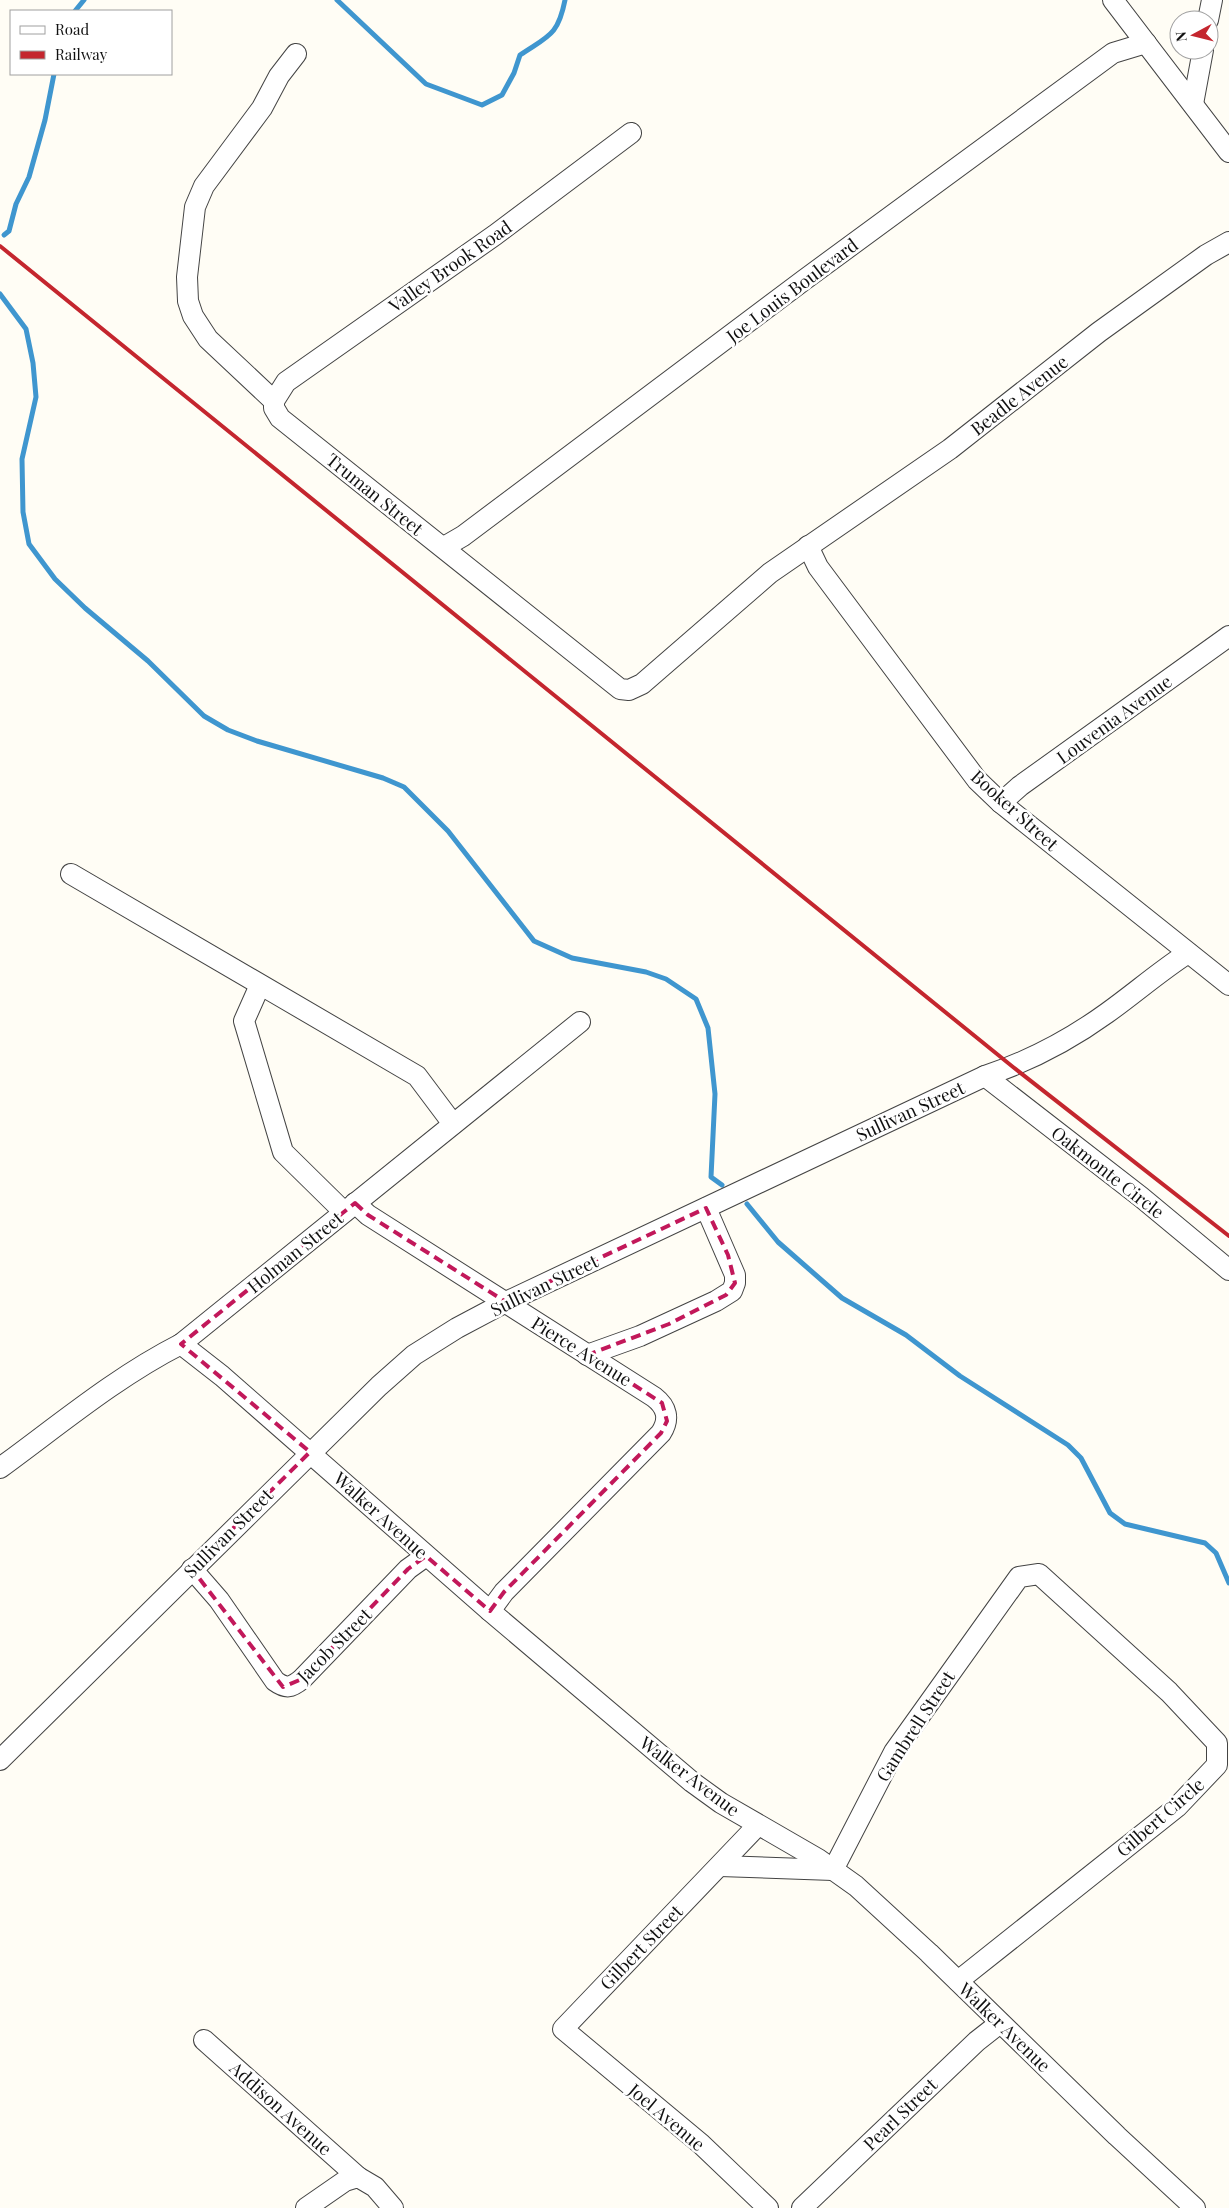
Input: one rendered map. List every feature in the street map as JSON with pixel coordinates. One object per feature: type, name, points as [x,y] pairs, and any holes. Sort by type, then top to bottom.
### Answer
[{"type":"street","points":[[1113,0],[1229,152]]},
{"type":"street","name":"Joe Louis Boulevard","points":[[444,547],[463,536],[804,280],[1113,53],[1146,42]]},
{"type":"street","name":"Truman Street","points":[[296,54],[279,76],[262,108],[204,186],[196,207],[187,277],[188,301],[193,316],[208,339],[274,401],[274,408],[280,418],[620,689],[628,690],[642,684],[770,573],[808,546]]},
{"type":"street","points":[[1192,104],[1201,60]]},
{"type":"street","name":"Valley Brook Road","points":[[274,401],[286,382],[495,235],[631,133]]},
{"type":"street","name":"Beadle Avenue","points":[[808,546],[950,449],[1099,332],[1206,255],[1229,242]]},
{"type":"street","name":"Booker Street","points":[[808,546],[818,568],[957,756],[977,780],[1000,803],[1229,985]]},
{"type":"street","name":"Louvenia Avenue","points":[[1000,803],[1020,786],[1229,636]]},
{"type":"street","points":[[71,874],[416,1076],[453,1124]]},
{"type":"street","name":"Sullivan Street","points":[[0,1760],[310,1452],[414,1356],[457,1328],[506,1302],[984,1076],[1013,1067],[1074,1034],[1106,1014],[1164,968],[1188,953]]},
{"type":"street","name":"Pierce Avenue","points":[[260,985],[244,1021],[283,1152],[349,1207],[368,1215],[506,1302],[662,1403],[666,1412],[664,1428],[504,1592],[490,1611]]},
{"type":"street","name":"Holman Street","points":[[0,1468],[148,1361],[182,1344],[580,1022]]},
{"type":"street","name":"Oakmonte Circle","points":[[984,1076],[1141,1197],[1229,1270]]},
{"type":"street","points":[[587,1355],[669,1324],[732,1291],[735,1275],[728,1255],[706,1208]]},
{"type":"street","name":"Walker Avenue","points":[[182,1344],[310,1452],[490,1611],[692,1782],[721,1803],[833,1870],[856,1886],[958,1981],[1117,2136],[1195,2208]]},
{"type":"street","name":"Jacob Street","points":[[192,1568],[220,1600],[275,1681],[283,1687],[289,1687],[302,1679],[408,1569],[426,1556]]},
{"type":"street","name":"Gilbert Circle","points":[[958,1981],[1177,1807],[1217,1765],[1217,1743],[1169,1692],[1039,1574],[1019,1577],[1009,1589]]},
{"type":"street","name":"Gambrell Street","points":[[833,1870],[894,1752],[1009,1589]]},
{"type":"street","name":"Gilbert Street","points":[[563,2029],[758,1825]]},
{"type":"street","points":[[720,1866],[833,1870]]},
{"type":"street","name":"Pearl Street","points":[[802,2208],[977,2041],[1000,2023]]},
{"type":"street","name":"Joel Avenue","points":[[563,2029],[701,2144],[768,2208]]},
{"type":"street","name":"Addison Avenue","points":[[204,2040],[358,2177],[375,2187],[394,2208]]},
{"type":"street","points":[[306,2208],[345,2181],[358,2177]]},
{"type":"highlighted area","points":[[355,1203],[368,1215],[506,1302],[706,1208],[728,1255],[735,1283],[726,1295],[669,1324],[587,1355],[662,1403],[667,1421],[661,1433],[504,1592],[490,1611],[426,1556],[408,1569],[302,1679],[283,1687],[192,1569],[310,1452],[181,1344]]},
{"type":"waterway","points":[[76,10],[84,0]]},
{"type":"waterway","points":[[337,0],[426,84],[482,105],[502,95],[514,73],[520,55],[545,39],[555,28],[565,0]]},
{"type":"waterway","points":[[4,235],[9,231],[16,204],[29,177],[45,120],[54,75]]},
{"type":"waterway","points":[[0,294],[26,329],[33,363],[36,397],[22,459],[23,512],[29,544],[55,579],[85,608],[148,661],[204,716],[228,730],[257,741],[383,778],[404,787],[448,831],[534,941],[572,958],[646,972],[666,979],[696,999],[708,1028],[715,1094],[711,1177],[722,1185]]},
{"type":"waterway","points":[[747,1204],[778,1242],[842,1298],[906,1335],[960,1376],[1068,1445],[1081,1458],[1110,1513],[1125,1524],[1205,1543],[1216,1553],[1229,1583]]},
{"type":"railway","points":[[0,246],[1013,1067],[1229,1236]]}]
